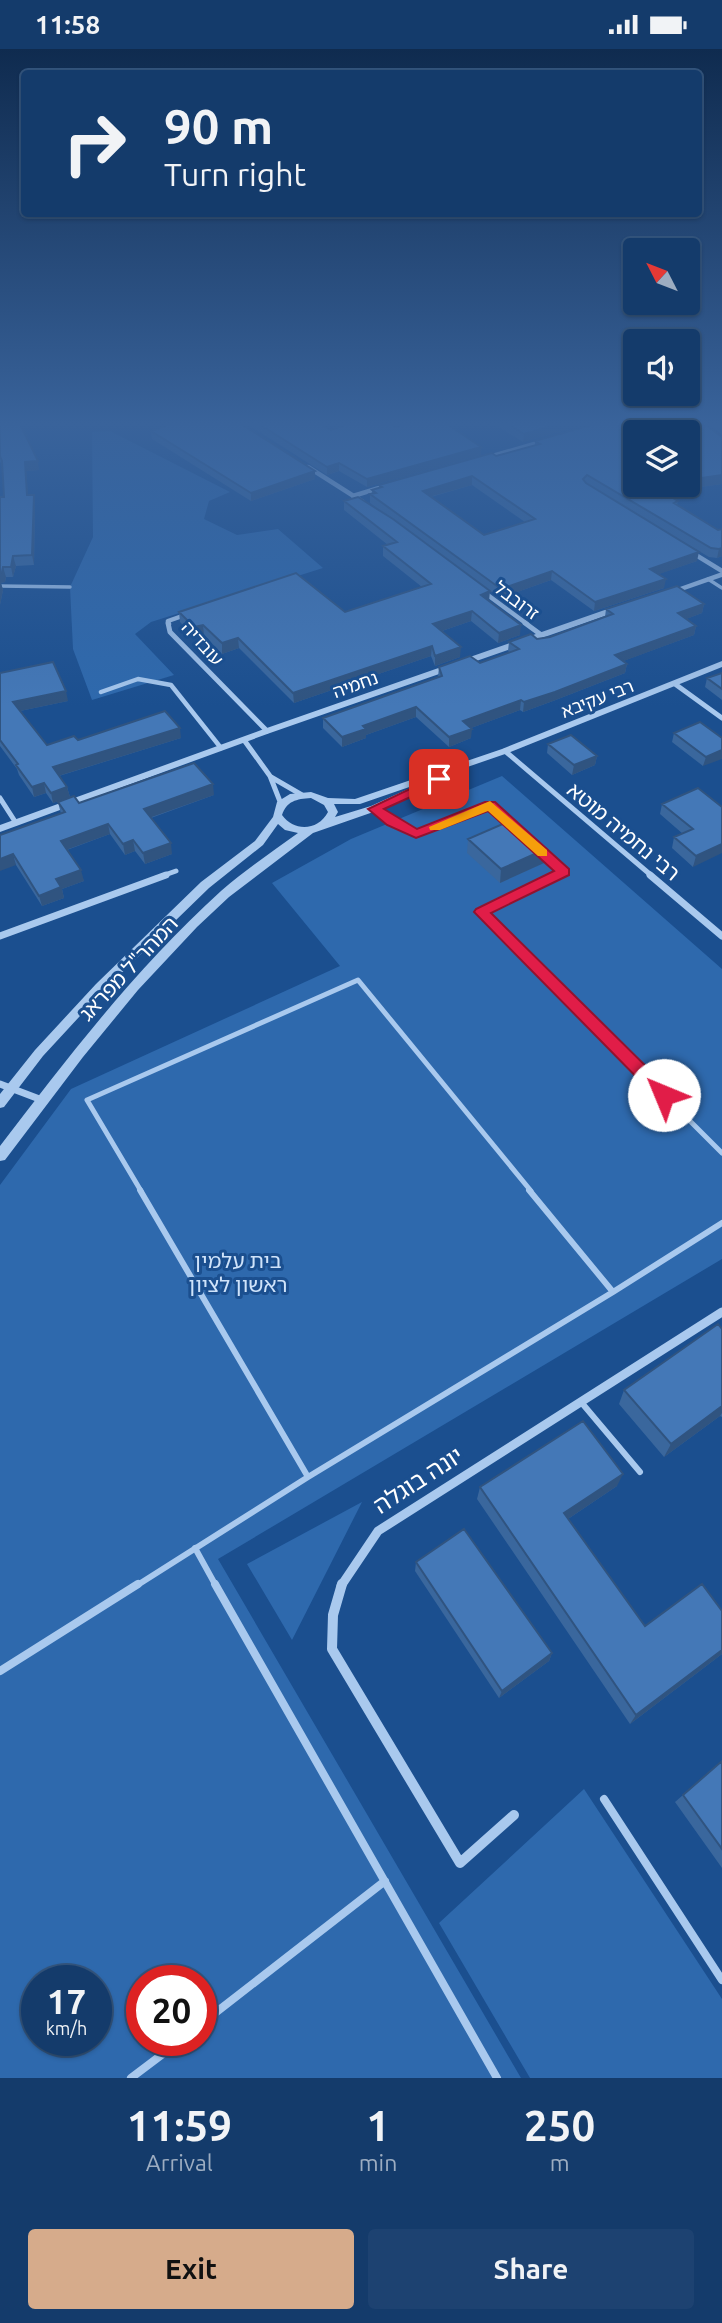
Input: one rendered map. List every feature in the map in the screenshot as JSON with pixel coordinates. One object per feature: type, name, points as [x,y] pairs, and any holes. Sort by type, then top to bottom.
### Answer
[{"type":"street","points":[[688,550],[722,573]]},
{"type":"street","points":[[656,596],[722,573]]},
{"type":"street","points":[[0,586],[69,587]]},
{"type":"street","name":"זרובבל","points":[[485,593],[540,635]]},
{"type":"street","name":"נחמיה","points":[[0,829],[267,731],[630,605]]},
{"type":"street","name":"עובדיה","points":[[194,613],[168,621],[170,632],[267,731]]},
{"type":"street","name":"רבי עקיבא","points":[[482,759],[722,664]]},
{"type":"street","points":[[675,684],[722,718]]},
{"type":"street","points":[[244,740],[270,776],[281,804],[278,817],[291,828],[310,830],[375,809],[482,759]]},
{"type":"street","name":"רבי נחמיה מוטא","points":[[505,751],[722,936]]},
{"type":"street","points":[[270,776],[302,795],[327,801],[356,802],[482,759]]},
{"type":"street","points":[[281,804],[302,795]]},
{"type":"street","points":[[0,798],[16,823]]},
{"type":"street","points":[[327,801],[333,812],[327,824]]},
{"type":"street","name":"המהר\"ל מפראג","points":[[0,1103],[6,1087],[100,986],[205,885],[259,843],[278,817]]},
{"type":"street","name":"המהר\"ל מפראג","points":[[0,1156],[92,1034],[208,911],[245,878],[310,830]]},
{"type":"street","points":[[0,936],[176,871]]},
{"type":"street","points":[[6,1087],[42,1100]]},
{"type":"street","name":"יונה בוגלה","points":[[514,1815],[460,1863],[332,1649],[331,1612],[345,1577],[378,1531],[722,1312]]},
{"type":"lane","points":[[708,579],[722,588]]},
{"type":"lane","points":[[101,692],[138,678],[172,685],[221,748]]},
{"type":"lane","points":[[375,809],[392,822],[416,834],[490,805],[518,830]]},
{"type":"lane","points":[[536,847],[564,872],[481,912],[722,1153]]},
{"type":"lane","points":[[308,1477],[87,1100],[358,980],[613,1292]]},
{"type":"lane","points":[[0,1671],[308,1477],[722,1223]]},
{"type":"lane","points":[[581,1402],[640,1472]]},
{"type":"lane","points":[[194,1548],[497,2078]]},
{"type":"lane","points":[[604,1799],[722,1980]]},
{"type":"lane","points":[[217,2011],[384,1881]]},
{"type":"lane","points":[[131,2078],[160,2056]]},
{"type":"green space","points":[[93,517],[205,517],[204,519],[237,535],[278,529],[323,568],[151,622],[135,634],[174,675],[92,700],[73,649],[70,587],[93,537]]},
{"type":"green space","name":"בית עלמין ראשון לציון","points":[[502,776],[722,969],[722,1259],[218,1559],[521,2078],[0,2078],[0,1185],[71,1089],[340,966],[272,883],[351,839]]},
{"type":"green space","points":[[362,1502],[292,1640],[247,1564]]},
{"type":"green space","points":[[584,1789],[722,1999],[722,2078],[530,2078],[439,1923]]},
{"type":"building","points":[[0,517],[33,517],[32,555],[13,556],[11,567],[3,567],[0,573]]},
{"type":"building","points":[[364,517],[393,519],[490,591],[481,595],[521,625],[499,633],[472,611],[433,624],[461,647],[435,656],[432,646],[293,693],[238,638],[222,643],[203,625],[194,627],[179,612],[296,573],[345,612],[431,584],[383,546],[397,542]]},
{"type":"building","points":[[401,517],[459,517],[484,535],[535,519],[532,517],[641,517],[699,552],[650,569],[666,579],[595,602],[552,571],[501,589]]},
{"type":"building","points":[[658,517],[696,517],[718,530],[722,529],[722,548],[711,548]]},
{"type":"building","points":[[677,586],[704,604],[678,613],[696,626],[615,655],[627,664],[555,692],[524,702],[521,700],[463,721],[472,729],[449,737],[416,707],[363,726],[366,729],[342,737],[323,718],[442,676],[439,667],[470,656],[480,663],[519,649],[509,642],[531,634],[537,639],[550,637],[613,614],[606,609]]},
{"type":"building","points":[[53,662],[66,691],[13,702],[47,745],[74,736],[78,740],[165,711],[180,728],[53,767],[67,787],[51,793],[44,783],[32,787],[0,740],[0,673]]},
{"type":"building","points":[[722,673],[722,689],[707,678]]},
{"type":"building","points":[[700,722],[722,738],[722,750],[706,757],[674,733]]},
{"type":"building","points":[[571,735],[597,756],[574,765],[548,744]]},
{"type":"building","points":[[194,763],[213,784],[144,809],[171,843],[143,853],[133,840],[123,844],[108,824],[61,841],[81,870],[56,879],[61,887],[39,896],[13,854],[0,859],[0,835],[65,812],[58,802],[74,796],[79,803]]},
{"type":"building","points":[[698,788],[722,807],[722,844],[696,856],[674,837],[693,829],[662,804]]},
{"type":"building","points":[[512,820],[546,849],[501,869],[468,839]]},
{"type":"building","points":[[718,1324],[722,1329],[722,1406],[671,1444],[624,1390]]},
{"type":"building","points":[[583,1421],[623,1474],[564,1513],[645,1626],[702,1584],[722,1611],[722,1650],[636,1715],[480,1487]]},
{"type":"building","points":[[464,1529],[552,1653],[502,1691],[416,1562]]},
{"type":"building","points":[[722,1761],[722,1849],[683,1795]]},
{"type":"slow traffic","points":[[435,827],[490,805],[543,853]]},
{"type":"route","points":[[439,779],[375,809],[392,822],[416,834],[490,805],[564,872],[481,912],[664,1095]]}]
